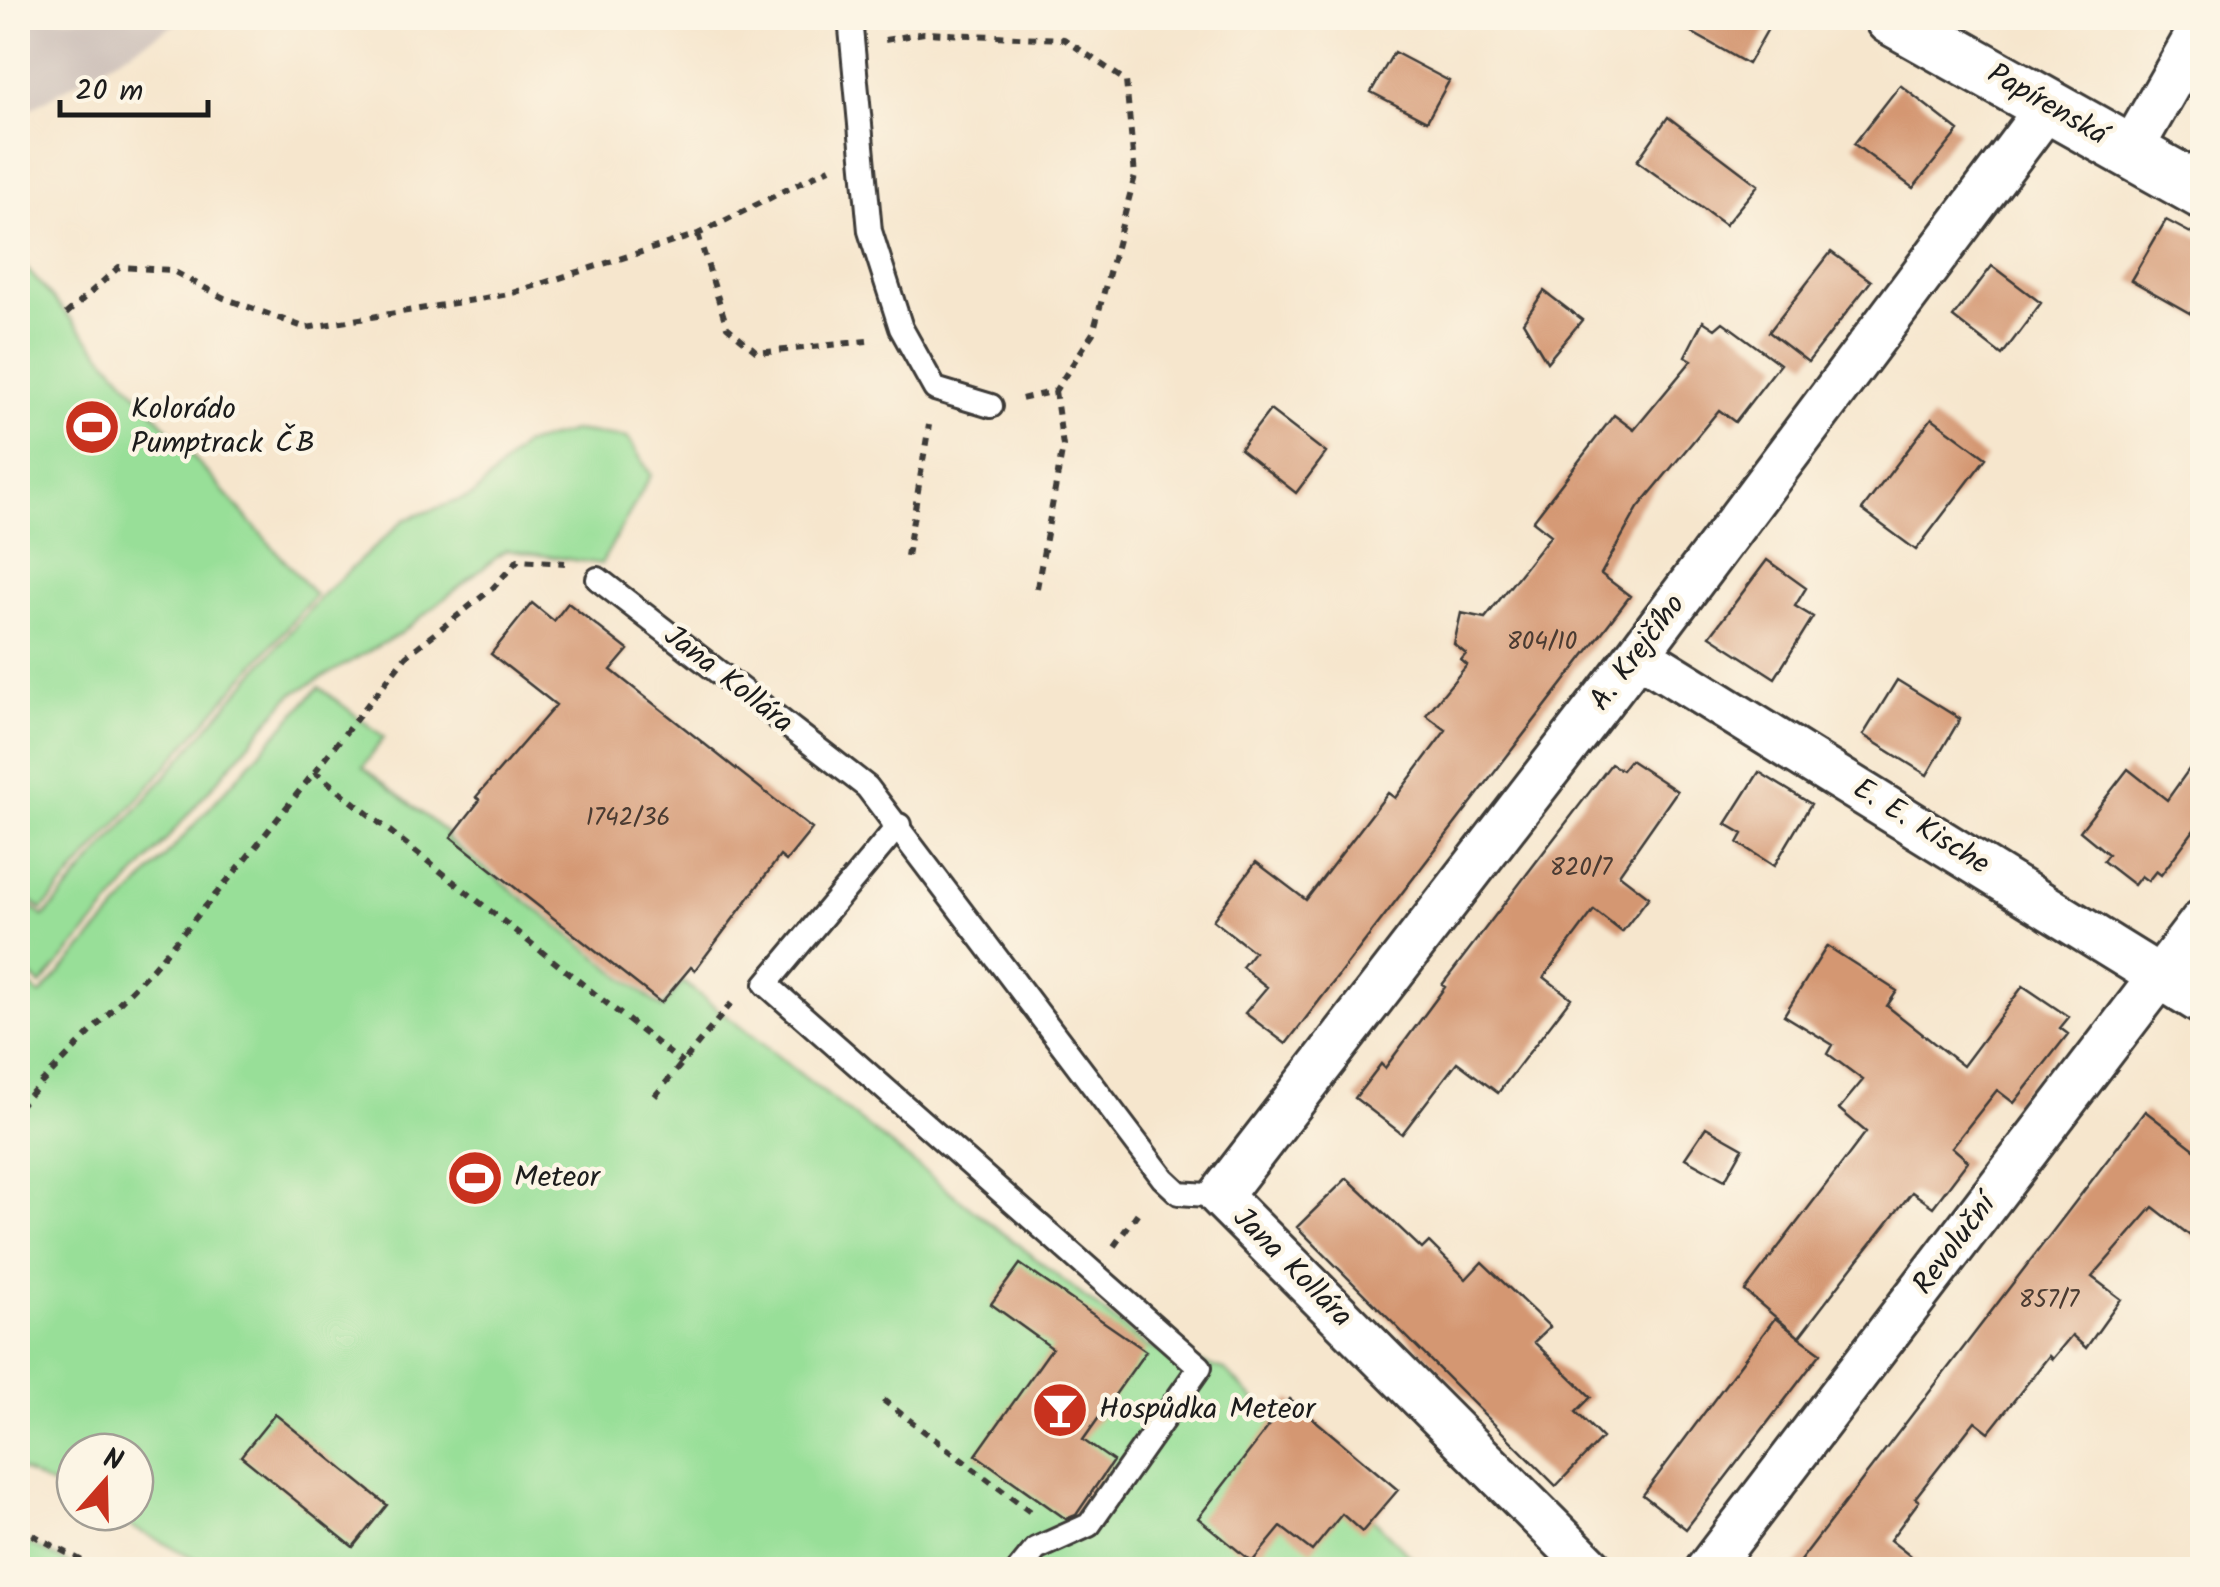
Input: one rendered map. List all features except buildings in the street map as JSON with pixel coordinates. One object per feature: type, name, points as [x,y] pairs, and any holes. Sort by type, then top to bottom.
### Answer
[{"type":"street","name":"Papírenská","points":[[1891,18],[2202,192]]},
{"type":"street","points":[[2130,152],[2202,26]]},
{"type":"street","name":"A. Krejčího","points":[[1220,1196],[1638,654],[2049,105]]},
{"type":"street","name":"E. E. Kische","points":[[1638,654],[2202,1002]]},
{"type":"street","name":"Revoluční","points":[[1707,1570],[2202,921]]},
{"type":"street","name":"Jana Kollára","points":[[1220,1196],[1593,1570]]},
{"type":"lane","points":[[850,18],[870,230],[901,328],[935,389],[991,406]]},
{"type":"lane","name":"Jana Kollára","points":[[598,579],[867,787],[1162,1178],[1180,1193],[1220,1196]]},
{"type":"lane","points":[[898,826],[766,984],[1200,1367],[1089,1525],[1036,1549],[1020,1570]]},
{"type":"path","points":[[853,45],[924,33],[1064,39],[1126,81],[1135,176],[1093,332],[1055,392],[1063,446],[1037,588]]},
{"type":"path","points":[[66,314],[118,267],[171,270],[224,298],[306,328],[509,294],[698,234],[862,152]]},
{"type":"path","points":[[698,234],[727,328],[758,353],[870,341],[901,328]]},
{"type":"path","points":[[907,556],[935,389]]},
{"type":"path","points":[[991,406],[1055,392]]},
{"type":"path","points":[[18,1107],[152,969],[406,656],[493,588],[518,560],[558,559],[598,579]]},
{"type":"path","points":[[314,771],[682,1063]]},
{"type":"path","points":[[654,1096],[755,974],[766,984]]},
{"type":"path","points":[[1110,1253],[1151,1194]]},
{"type":"path","points":[[883,1400],[1064,1537]]},
{"type":"path","points":[[18,1527],[99,1570]]},
{"type":"shaded area","points":[[18,18],[186,18],[18,116]]},
{"type":"green space","name":"Kolorádo Pumptrack ČB","points":[[18,259],[315,595],[42,910],[18,890]]},
{"type":"green space","points":[[573,431],[628,438],[651,475],[601,564],[506,550],[401,633],[291,695],[41,985],[18,965],[18,896],[44,917],[320,597],[404,520],[474,495],[523,445]]},
{"type":"green space","name":"Meteor","points":[[319,687],[384,737],[363,767],[448,834],[446,838],[662,1008],[683,982],[1148,1347],[1225,1370],[1423,1569],[216,1569],[141,1532],[155,1532],[155,1432],[55,1432],[55,1487],[18,1468],[18,976],[40,995]]},
{"type":"green space","points":[[18,1538],[79,1569],[18,1569]]},
{"type":"place","name":"Kolorádo Pumptrack ČB","points":[[92,427]]},
{"type":"place","name":"Meteor","points":[[475,1178]]},
{"type":"place","name":"Hospůdka Meteor","points":[[1060,1410]]}]
